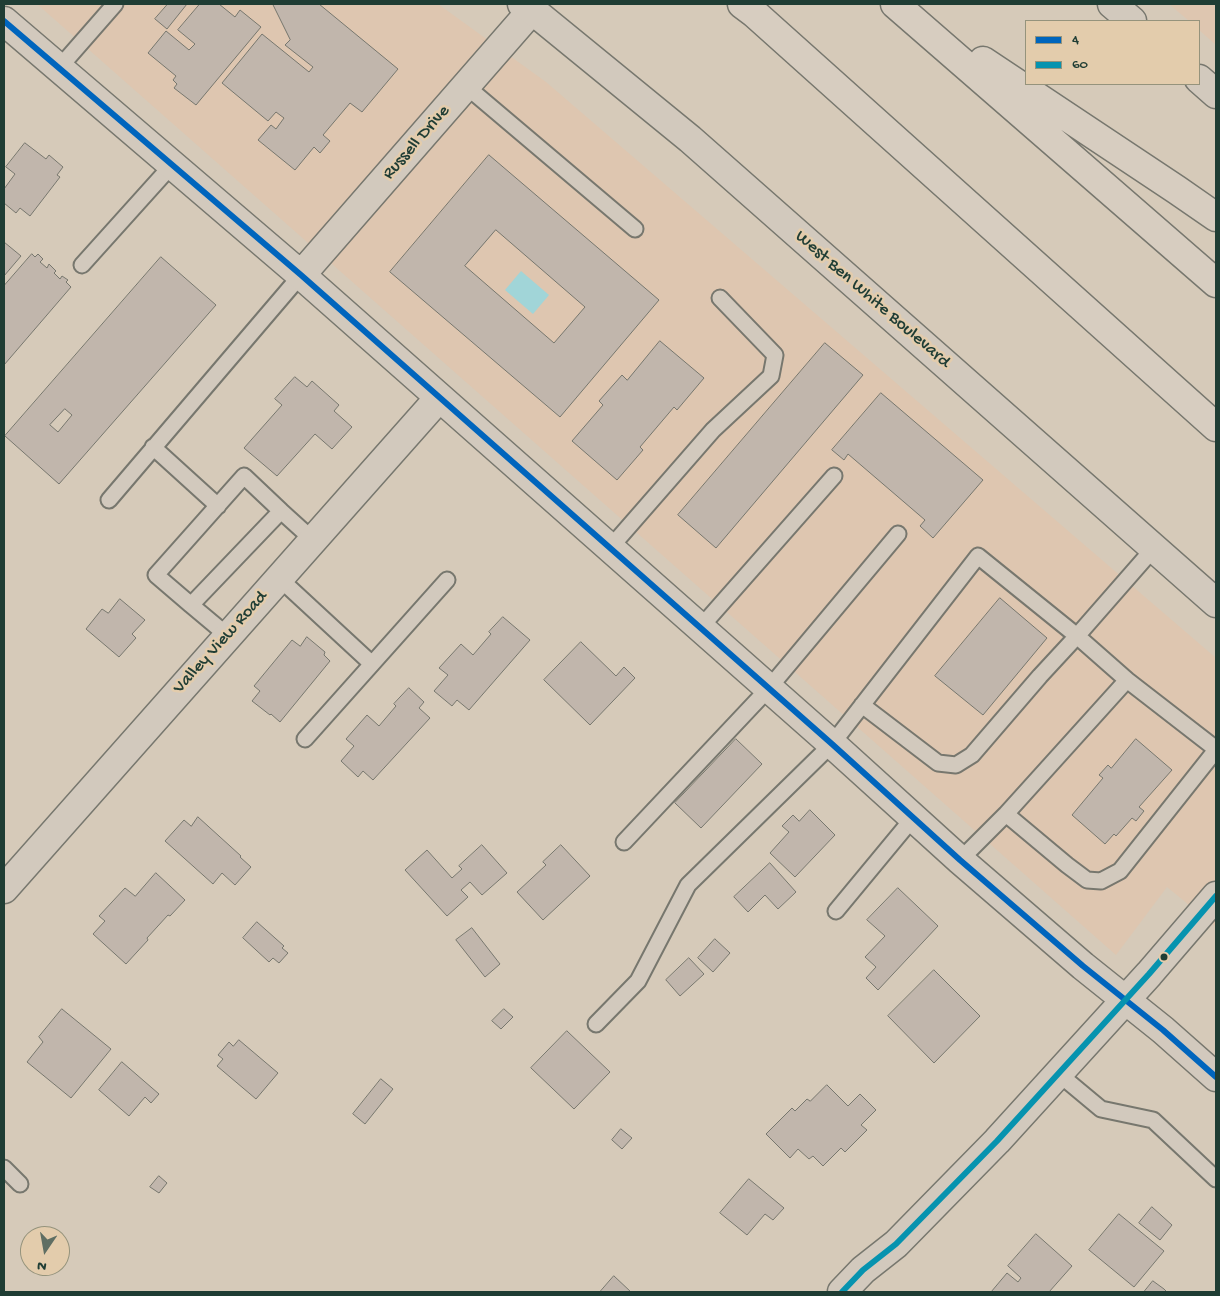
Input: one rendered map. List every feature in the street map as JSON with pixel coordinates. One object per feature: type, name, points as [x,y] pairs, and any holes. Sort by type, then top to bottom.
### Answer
[{"type":"highway","points":[[742,4],[1216,427]]},
{"type":"highway","points":[[896,4],[1216,217]]},
{"type":"highway","points":[[896,4],[1216,283]]},
{"type":"street","points":[[1112,4],[1131,20]]},
{"type":"street","name":"Russell Drive","points":[[301,275],[466,86],[527,7]]},
{"type":"street","name":"West Ben White Boulevard","points":[[527,7],[690,139],[1213,598]]},
{"type":"street","points":[[4,20],[301,275],[769,688],[960,860],[1083,966],[1163,1030],[1216,1077]]},
{"type":"street","points":[[1200,79],[1216,94]]},
{"type":"street","name":"Valley View Road","points":[[4,889],[439,398]]},
{"type":"street","points":[[842,1292],[864,1270],[896,1244],[997,1141],[1126,999],[1216,896]]},
{"type":"lane","points":[[59,68],[114,4]]},
{"type":"lane","points":[[466,86],[635,229]]},
{"type":"lane","points":[[82,265],[172,165]]},
{"type":"lane","points":[[109,500],[301,275]]},
{"type":"lane","points":[[610,548],[713,430],[771,376],[775,355],[720,298]]},
{"type":"lane","points":[[154,447],[218,506]]},
{"type":"lane","points":[[228,636],[156,575],[244,476],[313,540]]},
{"type":"lane","points":[[700,628],[834,476]]},
{"type":"lane","points":[[191,605],[281,511]]},
{"type":"lane","points":[[624,842],[769,688],[898,534]]},
{"type":"lane","points":[[862,705],[938,763],[956,765],[972,755],[1154,548]]},
{"type":"lane","points":[[596,1024],[638,981],[688,886],[832,744],[978,556],[1078,636],[1127,680],[1216,750],[1120,871],[1101,882],[1087,880],[1006,814]]},
{"type":"lane","points":[[279,578],[372,664]]},
{"type":"lane","points":[[305,739],[447,580]]},
{"type":"lane","points":[[960,860],[1006,814],[1127,680]]},
{"type":"lane","points":[[836,911],[913,818]]},
{"type":"lane","points":[[1058,1074],[1101,1109],[1153,1120],[1216,1179]]},
{"type":"lane","points":[[4,1168],[20,1184]]},
{"type":"shaded area","points":[[37,4],[438,4],[546,82],[1216,658],[1216,927],[1167,887],[1116,955]]},
{"type":"shaded area","points":[[1169,4],[1216,4],[1216,45],[1200,31],[1200,20],[1188,20]]},
{"type":"water","points":[[521,271],[549,295],[533,314],[505,290]]},
{"type":"building","points":[[168,4],[187,4],[167,29],[155,19]]},
{"type":"building","points":[[200,4],[219,4],[235,17],[240,10],[261,27],[196,105],[174,88],[177,84],[173,80],[176,76],[148,53],[166,31],[189,50],[195,44],[178,30]]},
{"type":"building","points":[[273,4],[319,4],[398,69],[362,112],[350,103],[323,135],[330,141],[320,153],[314,147],[295,170],[258,140],[271,125],[276,129],[284,118],[276,112],[268,121],[222,83],[262,34],[309,72],[313,67],[285,45],[290,40]]},
{"type":"building","points":[[25,143],[46,159],[49,155],[63,167],[57,175],[60,177],[30,216],[20,208],[16,213],[4,203],[4,189],[15,174],[6,167]]},
{"type":"building","points":[[489,155],[659,300],[560,417],[390,272]],"holes":[[[496,230],[585,307],[554,343],[465,266]]]},
{"type":"building","points":[[4,242],[21,256],[4,276]]},
{"type":"building","points":[[32,254],[35,257],[38,254],[43,259],[40,262],[47,268],[49,264],[56,271],[54,273],[60,279],[62,276],[68,280],[66,282],[71,287],[4,365],[4,286]]},
{"type":"building","points":[[161,257],[216,305],[59,484],[5,436]],"holes":[[[65,409],[72,415],[58,432],[50,425]]]},
{"type":"building","points":[[660,341],[704,378],[677,410],[674,407],[640,447],[643,450],[617,480],[572,441],[603,405],[599,401],[622,375],[627,380]]},
{"type":"building","points":[[825,343],[863,375],[716,548],[678,515]]},
{"type":"building","points":[[295,377],[307,387],[312,381],[339,405],[334,411],[352,427],[332,449],[315,434],[277,476],[244,448],[282,405],[275,399]]},
{"type":"building","points":[[881,393],[983,480],[933,538],[920,526],[925,520],[848,454],[844,460],[832,450]]},
{"type":"building","points":[[1000,598],[1047,638],[983,715],[935,676]]},
{"type":"building","points":[[120,599],[145,620],[132,634],[136,638],[119,657],[86,629],[102,609],[108,613]]},
{"type":"building","points":[[503,617],[530,640],[469,710],[457,700],[452,706],[434,691],[448,675],[439,668],[461,644],[473,655],[491,634],[489,632]]},
{"type":"building","points":[[307,637],[325,652],[324,655],[330,661],[280,722],[252,701],[260,691],[254,686],[292,640],[300,646]]},
{"type":"building","points":[[581,642],[616,676],[624,667],[635,678],[590,725],[544,680]]},
{"type":"building","points":[[409,688],[424,702],[419,708],[430,718],[373,780],[363,771],[358,777],[341,761],[354,746],[346,739],[367,715],[379,726],[396,706],[394,704]]},
{"type":"building","points":[[736,739],[762,764],[701,828],[675,803]]},
{"type":"building","points":[[1136,739],[1172,770],[1139,807],[1144,811],[1136,821],[1132,818],[1116,836],[1114,834],[1105,844],[1072,815],[1103,778],[1099,775],[1108,765],[1111,768]]},
{"type":"building","points":[[810,810],[835,835],[795,877],[770,853],[789,832],[782,826],[793,815],[799,821]]},
{"type":"building","points":[[198,817],[251,867],[235,885],[222,873],[213,884],[165,841],[184,820],[191,826]]},
{"type":"building","points":[[482,845],[507,873],[482,895],[470,882],[461,890],[468,897],[447,916],[405,870],[427,850],[452,878],[462,869],[459,866]]},
{"type":"building","points":[[561,845],[590,876],[543,920],[517,892],[546,865],[543,862]]},
{"type":"building","points":[[770,863],[796,892],[778,909],[765,895],[748,912],[734,897]]},
{"type":"building","points":[[156,873],[185,900],[170,916],[168,915],[126,964],[93,934],[105,921],[99,916],[125,888],[135,896]]},
{"type":"building","points":[[898,888],[938,926],[878,990],[866,978],[876,967],[865,957],[885,936],[867,920]]},
{"type":"building","points":[[257,922],[284,946],[282,948],[288,953],[279,963],[273,958],[269,962],[243,938]]},
{"type":"building","points":[[472,928],[500,964],[485,977],[456,940]]},
{"type":"building","points":[[715,939],[730,953],[713,972],[698,958]]},
{"type":"building","points":[[689,958],[704,974],[680,996],[666,980]]},
{"type":"building","points":[[934,970],[980,1016],[934,1063],[888,1016]]},
{"type":"building","points":[[62,1009],[111,1049],[71,1098],[27,1062],[43,1042],[39,1037]]},
{"type":"building","points":[[504,1009],[513,1017],[501,1029],[492,1021]]},
{"type":"building","points":[[567,1031],[610,1072],[574,1109],[531,1068]]},
{"type":"building","points":[[239,1040],[278,1073],[256,1099],[217,1066],[223,1059],[218,1055],[229,1042],[233,1046]]},
{"type":"building","points":[[122,1062],[159,1094],[151,1103],[145,1097],[129,1116],[99,1090]]},
{"type":"building","points":[[381,1079],[393,1089],[365,1124],[353,1114]]},
{"type":"building","points":[[827,1085],[848,1106],[860,1094],[876,1110],[861,1125],[867,1130],[845,1152],[841,1148],[823,1166],[813,1156],[809,1159],[798,1149],[790,1158],[766,1134],[792,1108],[795,1111],[807,1099],[810,1101]]},
{"type":"building","points":[[621,1129],[632,1138],[622,1149],[612,1140]]},
{"type":"building","points":[[159,1176],[167,1183],[159,1193],[150,1187]]},
{"type":"building","points":[[749,1179],[784,1208],[773,1220],[765,1214],[747,1235],[720,1213]]},
{"type":"building","points":[[1152,1207],[1172,1225],[1160,1240],[1139,1223]]},
{"type":"building","points":[[1119,1214],[1164,1251],[1134,1287],[1089,1250]]},
{"type":"building","points":[[1036,1234],[1072,1266],[1049,1292],[991,1292],[1007,1273],[1018,1282],[1021,1278],[1008,1266]]},
{"type":"building","points":[[614,1276],[631,1292],[600,1292]]},
{"type":"building","points":[[1153,1281],[1164,1289],[1167,1292],[1144,1292]]},
{"type":"transit line","name":"4","points":[[4,21],[301,275],[832,744],[960,860],[1083,966],[1163,1030],[1216,1077]]},
{"type":"transit line","name":"60","points":[[842,1292],[863,1270],[896,1244],[997,1141],[1149,974],[1216,896]]}]
